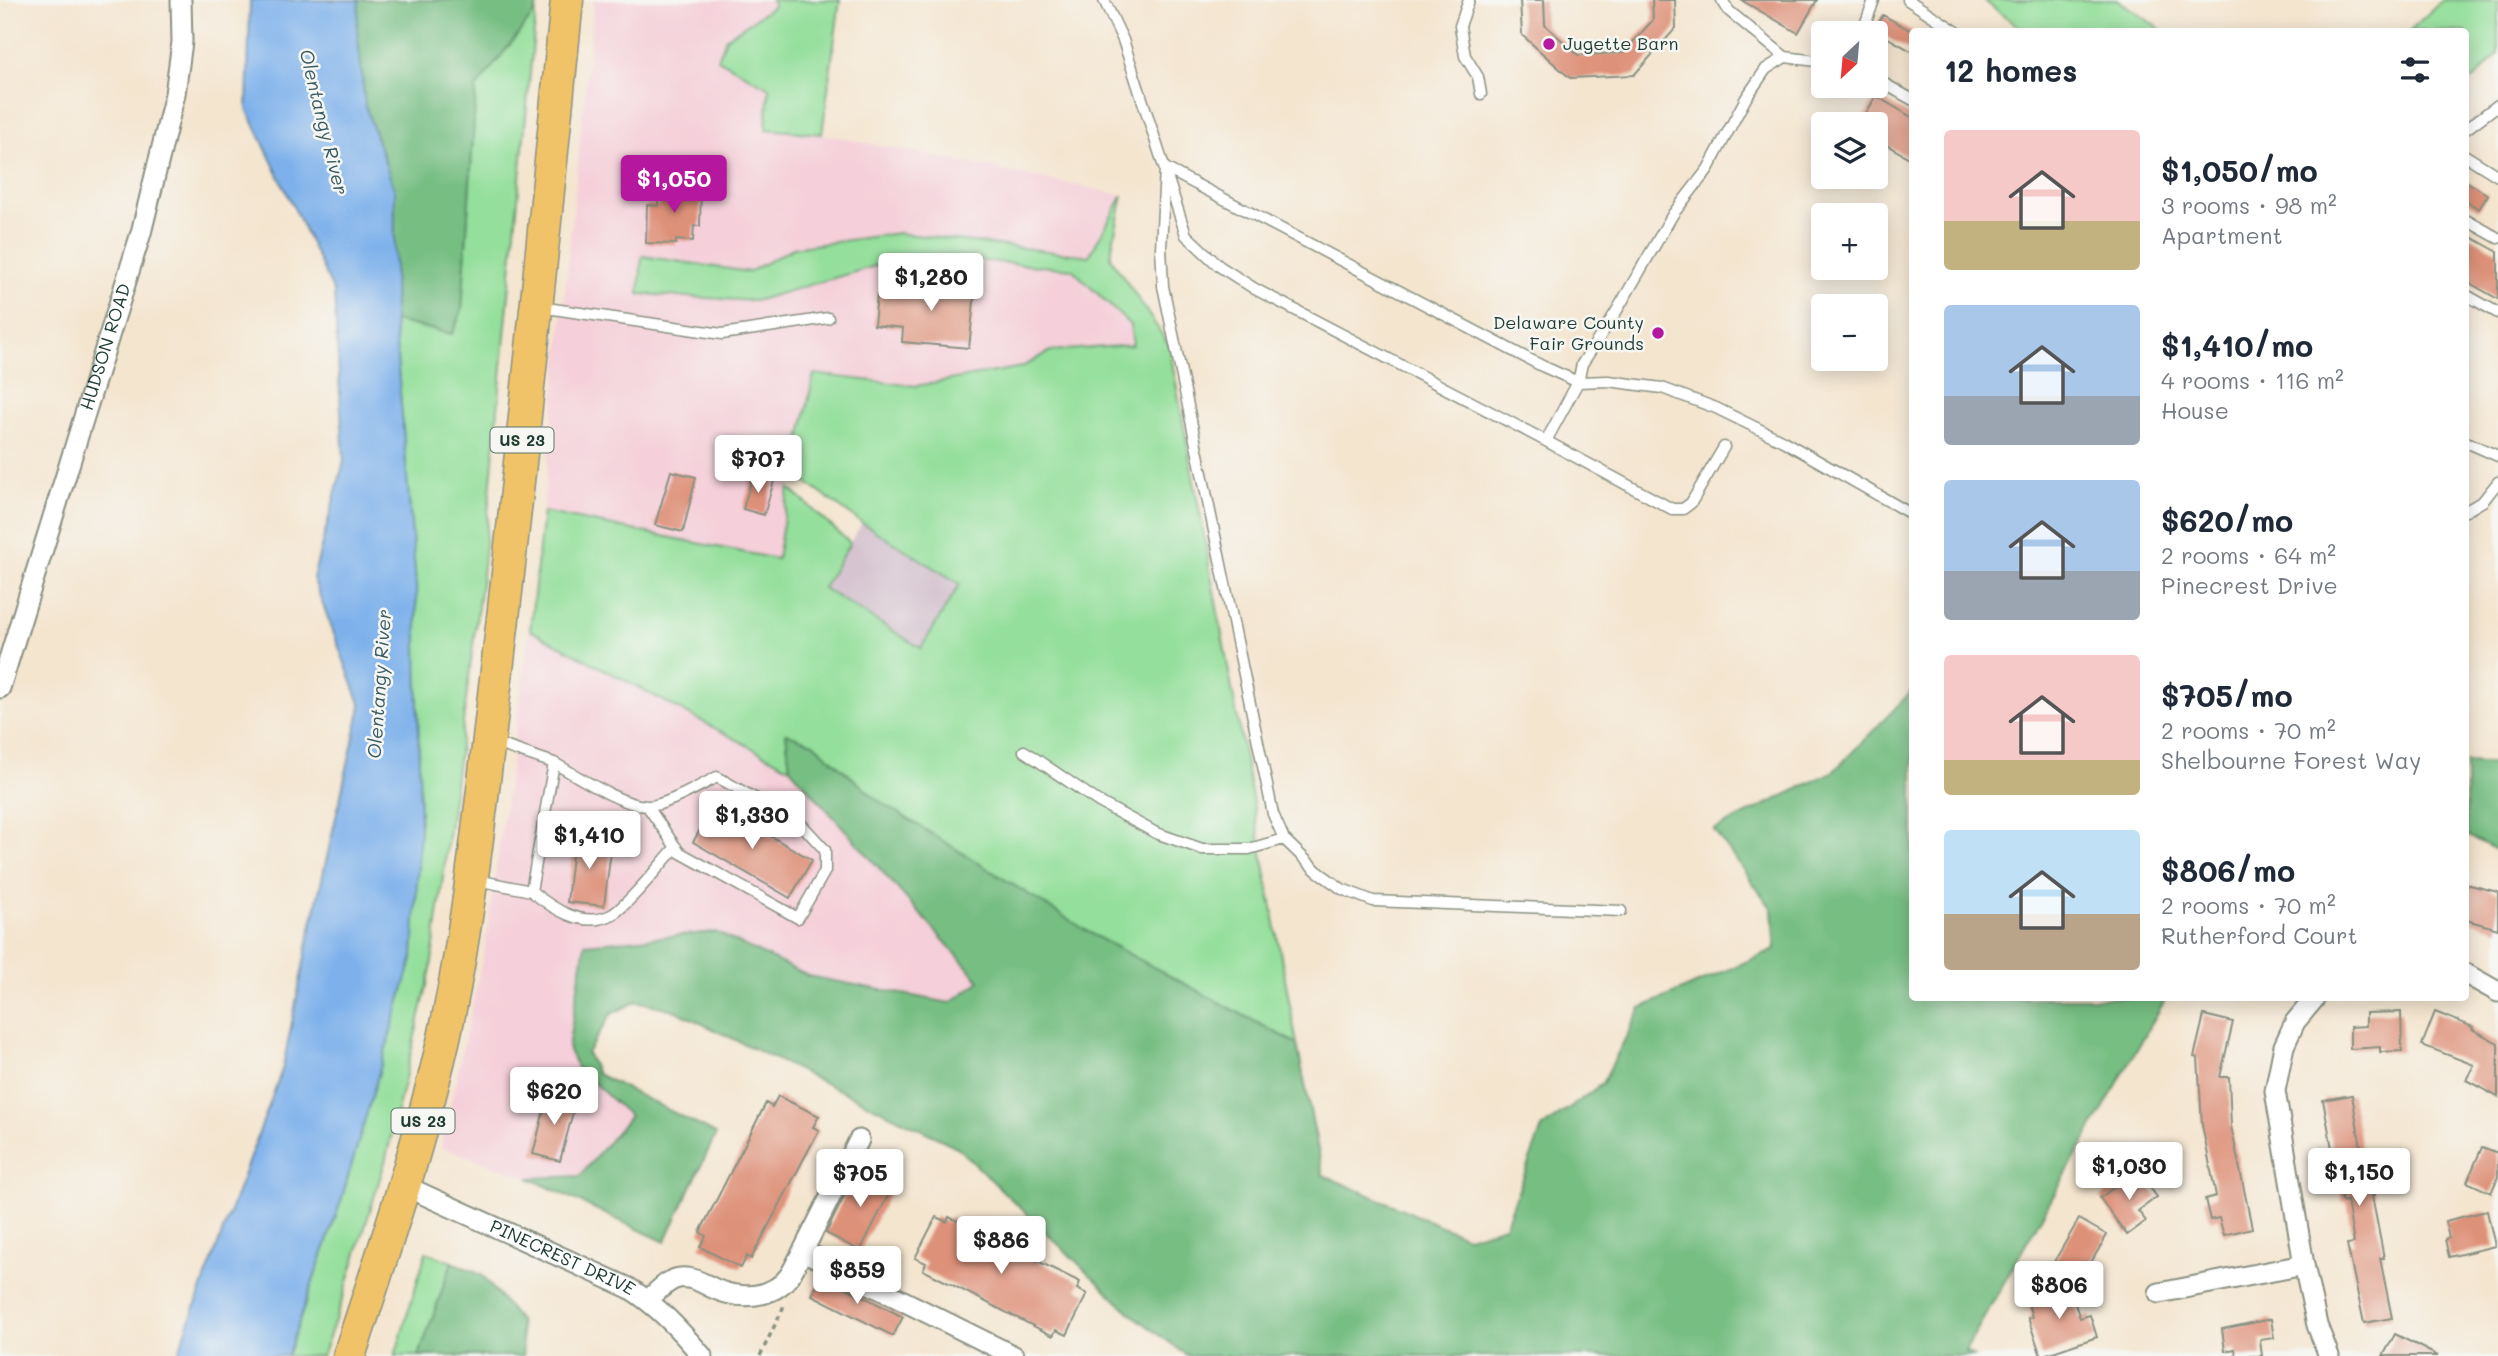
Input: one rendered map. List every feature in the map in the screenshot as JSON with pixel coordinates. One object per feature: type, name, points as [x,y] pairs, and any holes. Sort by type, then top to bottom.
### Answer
[{"type":"highway","name":"US 23","points":[[349,1356],[405,1186],[444,1037],[472,879],[567,0]]},
{"type":"street","name":"HUDSON ROAD","points":[[0,688],[141,233],[175,94],[181,42],[181,0]]},
{"type":"street","points":[[2469,976],[2498,992]]},
{"type":"street","points":[[2312,1001],[2295,1022],[2284,1046],[2275,1091],[2304,1265],[2317,1325],[2329,1356]]},
{"type":"street","points":[[648,1300],[665,1284],[678,1278],[694,1279],[730,1295],[744,1297],[762,1294],[776,1287],[788,1277],[803,1251],[859,1140]]},
{"type":"street","name":"PINECREST DRIVE","points":[[405,1186],[629,1288],[648,1300],[676,1325],[702,1356]]},
{"type":"street","points":[[803,1251],[1014,1356]]},
{"type":"street","points":[[2159,1293],[2304,1265]]},
{"type":"lane","points":[[1104,0],[1123,40],[1186,235],[1219,266],[1255,289],[1672,509],[1683,509],[1691,502],[1724,447]]},
{"type":"lane","points":[[1469,0],[1460,26],[1465,56],[1478,77],[1481,94]]},
{"type":"lane","points":[[1722,0],[1729,11],[1785,57],[1811,60]]},
{"type":"lane","points":[[1866,21],[1874,0]]},
{"type":"lane","points":[[1908,0],[1951,28]]},
{"type":"lane","points":[[1546,441],[1578,382],[1582,364],[1674,214],[1708,169],[1746,97],[1766,69],[1785,57]]},
{"type":"lane","points":[[1888,86],[1909,98]]},
{"type":"lane","points":[[2469,127],[2498,105]]},
{"type":"lane","points":[[2469,158],[2498,176]]},
{"type":"lane","points":[[1165,168],[1542,366],[1578,382],[1608,381],[1662,388],[1716,408],[1783,441],[1909,513]]},
{"type":"lane","points":[[1165,168],[1161,248],[1163,286],[1273,814],[1284,839],[1325,877],[1342,888],[1373,901],[1621,911]]},
{"type":"lane","points":[[2469,222],[2498,238]]},
{"type":"lane","points":[[2469,297],[2498,313]]},
{"type":"lane","points":[[536,306],[722,334],[828,318]]},
{"type":"lane","points":[[2469,443],[2498,456]]},
{"type":"lane","points":[[2469,508],[2483,501],[2498,482]]},
{"type":"lane","points":[[488,741],[554,763],[610,795],[648,807],[677,798],[717,777],[802,825],[825,850],[825,871],[798,918],[679,852],[648,807]]},
{"type":"lane","points":[[1024,751],[1110,808],[1156,833],[1202,849],[1249,849],[1284,839]]},
{"type":"lane","points":[[531,891],[554,763]]},
{"type":"lane","points":[[472,879],[531,891],[553,909],[567,915],[584,918],[612,915],[676,847]]},
{"type":"path","points":[[760,1356],[783,1308],[782,1301]]},
{"type":"shaded area","points":[[594,0],[771,0],[775,6],[726,38],[769,88],[767,129],[822,134],[1123,195],[1089,256],[898,233],[793,248],[749,272],[642,256],[755,301],[906,257],[965,259],[1072,269],[1130,325],[1134,345],[1051,351],[1022,367],[916,386],[815,374],[789,488],[778,559],[543,512]]},
{"type":"shaded area","points":[[862,523],[961,584],[921,648],[823,588]]},
{"type":"shaded area","points":[[530,630],[790,768],[980,981],[950,1003],[808,976],[716,932],[585,944],[577,1068],[630,1116],[580,1176],[529,1178],[441,1147],[484,952]]},
{"type":"green space","points":[[359,0],[537,0],[536,11],[476,88],[462,310],[452,334],[394,321],[395,191],[365,105],[357,29]]},
{"type":"green space","points":[[771,0],[840,0],[822,134],[766,129],[769,88],[718,59],[726,38],[774,6]]},
{"type":"green space","points":[[1983,0],[2118,0],[2159,28],[2021,28]]},
{"type":"green space","points":[[2443,0],[2498,0],[2498,54],[2469,81],[2469,28],[2412,28]]},
{"type":"green space","points":[[536,11],[482,576],[431,969],[385,1162],[322,1356],[287,1356],[341,1201],[420,827],[416,584],[394,321],[452,334],[462,310],[476,88]]},
{"type":"green space","points":[[1123,195],[1110,257],[1169,345],[1297,1044],[1095,936],[876,799],[813,743],[786,734],[790,768],[530,630],[543,512],[777,559],[789,488],[850,543],[823,588],[921,648],[960,584],[862,523],[793,473],[814,374],[916,386],[1022,367],[1051,351],[1133,345],[1130,325],[1072,269],[965,259],[906,257],[755,301],[639,294],[642,256],[749,272],[793,248],[898,233],[1089,256]]},
{"type":"green space","points":[[1909,694],[1909,1001],[2164,1001],[1965,1351],[1973,1356],[1188,1356],[1130,1313],[957,1147],[674,1010],[637,1001],[611,1014],[587,1053],[597,1074],[716,1134],[665,1242],[529,1178],[580,1176],[630,1116],[577,1068],[568,1048],[585,944],[716,932],[808,976],[950,1003],[980,981],[790,768],[786,733],[813,743],[876,799],[1095,936],[1297,1044],[1323,1175],[1467,1237],[1505,1226],[1542,1128],[1602,1084],[1641,1008],[1775,949],[1772,909],[1714,830],[1834,771]]},
{"type":"green space","points":[[2469,762],[2498,764],[2498,851],[2469,836]]},
{"type":"green space","points":[[426,1252],[452,1262],[419,1356],[395,1356]]},
{"type":"green space","points":[[452,1262],[482,1275],[520,1322],[523,1356],[419,1356]]},
{"type":"water","name":"Olentangy River","points":[[250,0],[359,0],[357,29],[365,105],[395,191],[394,321],[416,584],[420,827],[413,957],[341,1201],[287,1356],[177,1356],[283,1067],[361,706],[313,578],[344,461],[334,292],[247,109]]},
{"type":"building","name":"Jugette Barn","points":[[1520,0],[1544,0],[1545,25],[1578,55],[1623,53],[1653,20],[1652,0],[1675,0],[1676,28],[1634,75],[1570,78],[1522,35]]},
{"type":"building","points":[[1741,0],[1817,0],[1798,33]]},
{"type":"building","points":[[1883,15],[1909,30],[1909,50],[1888,38],[1888,21],[1879,21]]},
{"type":"building","points":[[1875,98],[1909,116],[1909,158],[1888,146],[1888,112],[1867,112]]},
{"type":"building","points":[[2469,183],[2488,195],[2479,209],[2469,203]]},
{"type":"building","points":[[659,186],[701,188],[700,226],[694,226],[693,241],[676,240],[676,244],[646,243],[647,205],[658,206]]},
{"type":"building","points":[[2469,236],[2498,252],[2498,299],[2469,283]]},
{"type":"building","points":[[922,278],[976,283],[969,348],[902,342],[903,328],[874,325],[877,294],[920,298]]},
{"type":"building","points":[[671,471],[696,477],[683,532],[655,525]]},
{"type":"building","points":[[753,475],[774,481],[764,515],[743,509]]},
{"type":"building","points":[[715,804],[812,860],[790,898],[693,842]]},
{"type":"building","points":[[594,830],[611,850],[604,906],[567,902],[573,846]]},
{"type":"building","points":[[2469,885],[2498,892],[2498,929],[2469,921]]},
{"type":"building","points":[[2401,1012],[2402,1051],[2380,1052],[2380,1047],[2350,1049],[2350,1027],[2366,1026],[2366,1013]]},
{"type":"building","points":[[2435,1012],[2473,1027],[2472,1029],[2498,1043],[2498,1097],[2466,1080],[2474,1065],[2422,1045]]},
{"type":"building","points":[[2204,1015],[2233,1022],[2220,1077],[2229,1077],[2231,1126],[2252,1228],[2224,1235],[2219,1218],[2210,1220],[2205,1199],[2216,1196],[2202,1125],[2198,1058],[2194,1057]]},
{"type":"building","points":[[548,1094],[576,1101],[560,1161],[533,1154]]},
{"type":"building","points":[[2352,1095],[2362,1154],[2367,1153],[2375,1196],[2372,1196],[2384,1258],[2380,1258],[2392,1318],[2364,1323],[2347,1244],[2354,1243],[2347,1201],[2342,1202],[2323,1100]]},
{"type":"building","points":[[778,1096],[819,1116],[813,1127],[819,1130],[751,1259],[747,1256],[741,1268],[700,1247],[706,1236],[700,1232],[766,1103],[772,1107]]},
{"type":"building","points":[[2482,1147],[2498,1153],[2498,1177],[2491,1193],[2467,1182]]},
{"type":"building","points":[[859,1167],[894,1184],[860,1251],[826,1233]]},
{"type":"building","points":[[2137,1170],[2157,1197],[2138,1211],[2146,1221],[2127,1235],[2100,1198]]},
{"type":"building","points":[[2487,1211],[2495,1246],[2449,1257],[2445,1221]]},
{"type":"building","points":[[936,1217],[947,1222],[949,1217],[1080,1282],[1077,1289],[1087,1294],[1067,1335],[1056,1330],[1053,1336],[923,1270],[926,1263],[915,1258]]},
{"type":"building","points":[[2079,1219],[2107,1235],[2082,1278],[2054,1262]]},
{"type":"building","points":[[822,1275],[903,1317],[893,1336],[812,1295]]},
{"type":"building","points":[[2081,1281],[2072,1296],[2080,1318],[2090,1315],[2097,1337],[2041,1356],[2028,1318],[2032,1317],[2027,1300]]},
{"type":"building","points":[[2271,1319],[2274,1338],[2260,1340],[2262,1356],[2236,1356],[2235,1349],[2225,1351],[2222,1329]]},
{"type":"building","points":[[2395,1334],[2438,1356],[2383,1356]]},
{"type":"place","name":"Jugette Barn","points":[[1549,44]]},
{"type":"place","name":"Delaware County Fair Grounds","points":[[1658,333]]}]
